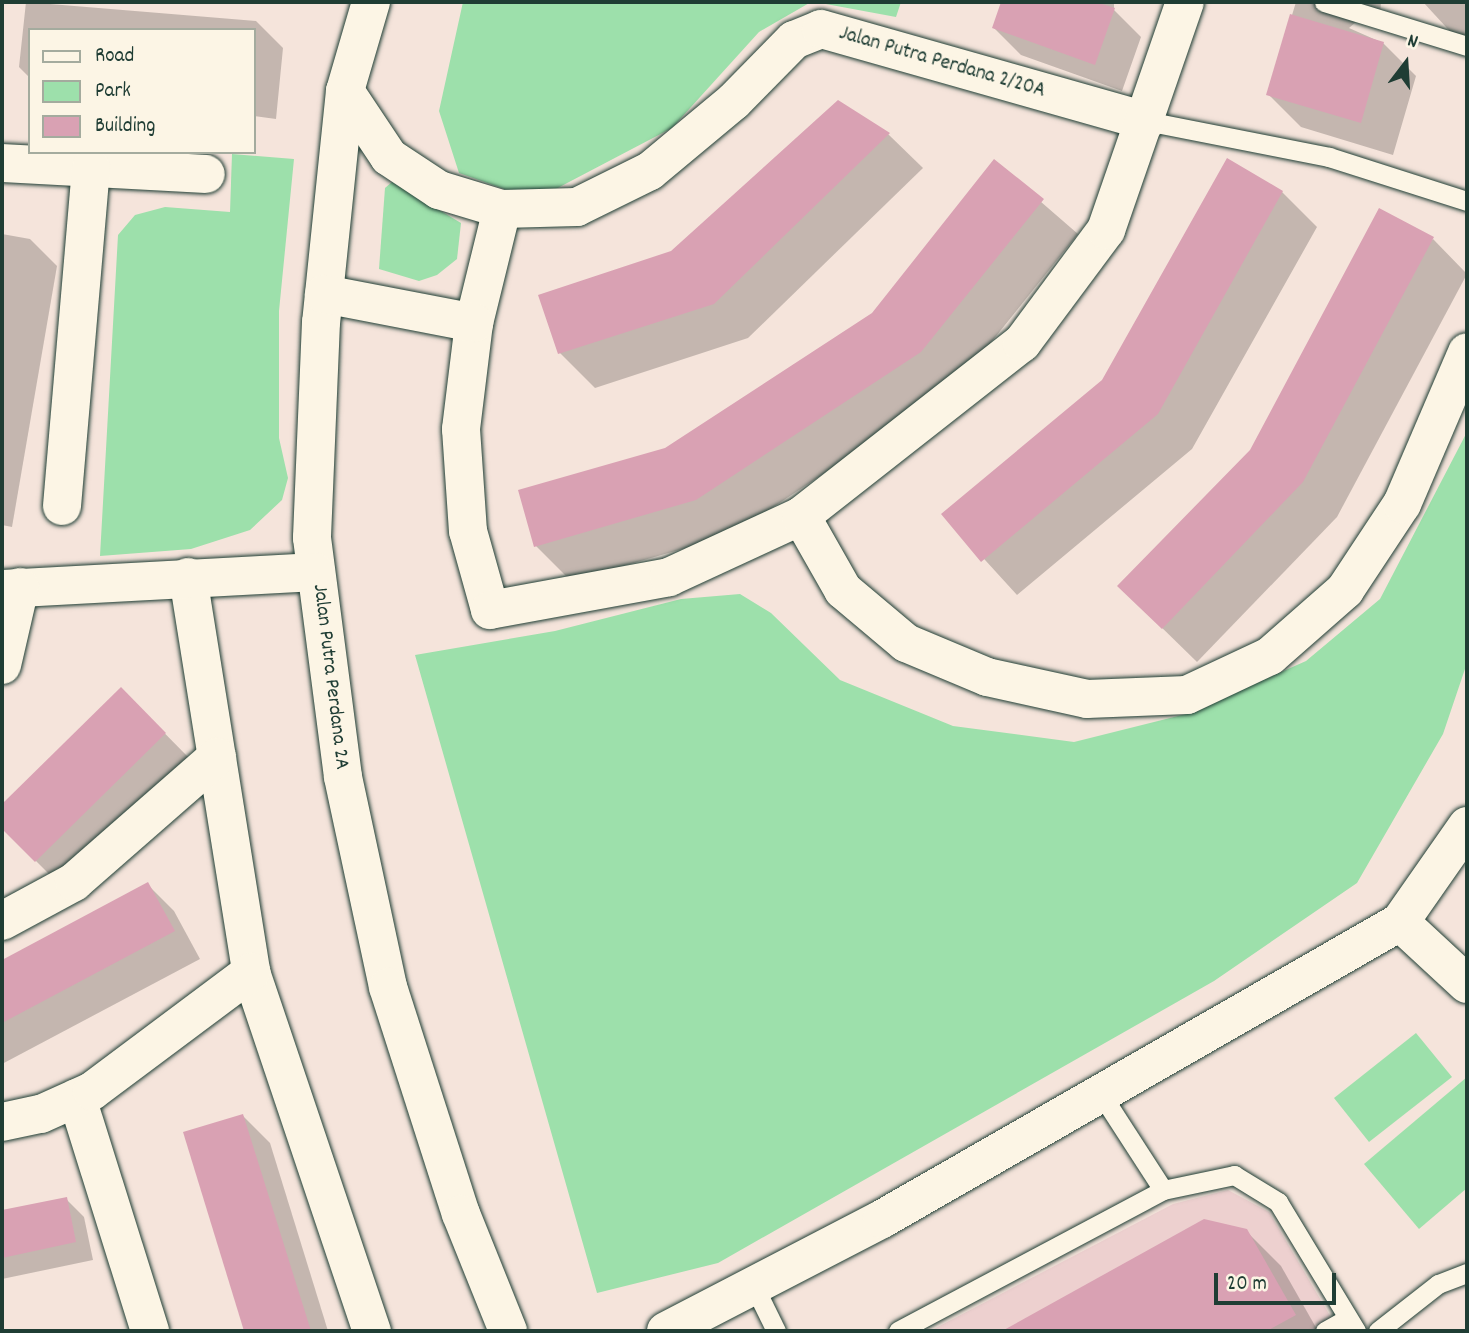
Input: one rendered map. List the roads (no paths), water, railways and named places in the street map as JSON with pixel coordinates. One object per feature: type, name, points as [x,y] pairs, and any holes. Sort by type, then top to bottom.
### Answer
[{"type":"street","name":"Jalan Putra Perdana 2A","points":[[371,2],[345,91],[324,294],[316,572],[342,778],[388,987],[461,1213],[508,1331]]},
{"type":"street","points":[[502,209],[474,323],[461,429],[468,531],[490,610],[669,577],[801,516],[1022,343],[1106,230],[1146,121],[1185,2]]},
{"type":"street","name":"Jalan Putra Perdana 2/20A","points":[[345,91],[390,157],[439,190],[502,209],[577,207],[650,171],[794,40],[821,29],[1146,121]]},
{"type":"street","points":[[2,163],[206,174]]},
{"type":"street","points":[[62,506],[91,169]]},
{"type":"street","points":[[324,294],[474,323]]},
{"type":"street","points":[[801,516],[843,590],[906,643],[987,677],[1087,699],[1187,695],[1270,656],[1345,590],[1402,504],[1467,352]]},
{"type":"street","points":[[2,665],[11,588],[316,572]]},
{"type":"street","points":[[188,578],[251,972],[372,1331]]},
{"type":"street","points":[[2,921],[74,882],[217,757]]},
{"type":"street","points":[[666,1331],[754,1286],[1101,1094],[1400,922],[1467,826]]},
{"type":"street","points":[[1400,922],[1467,984]]},
{"type":"street","points":[[2,1122],[78,1098],[251,972]]},
{"type":"street","points":[[78,1098],[150,1331]]},
{"type":"lane","points":[[1324,2],[1467,46]]},
{"type":"lane","points":[[1146,121],[1329,157],[1467,201]]},
{"type":"lane","points":[[1101,1094],[1163,1189]]},
{"type":"lane","points":[[898,1331],[1163,1189],[1234,1175],[1278,1202],[1352,1324],[1325,1331]]},
{"type":"lane","points":[[1378,1331],[1438,1284],[1467,1273]]},
{"type":"lane","points":[[754,1286],[776,1331]]}]
